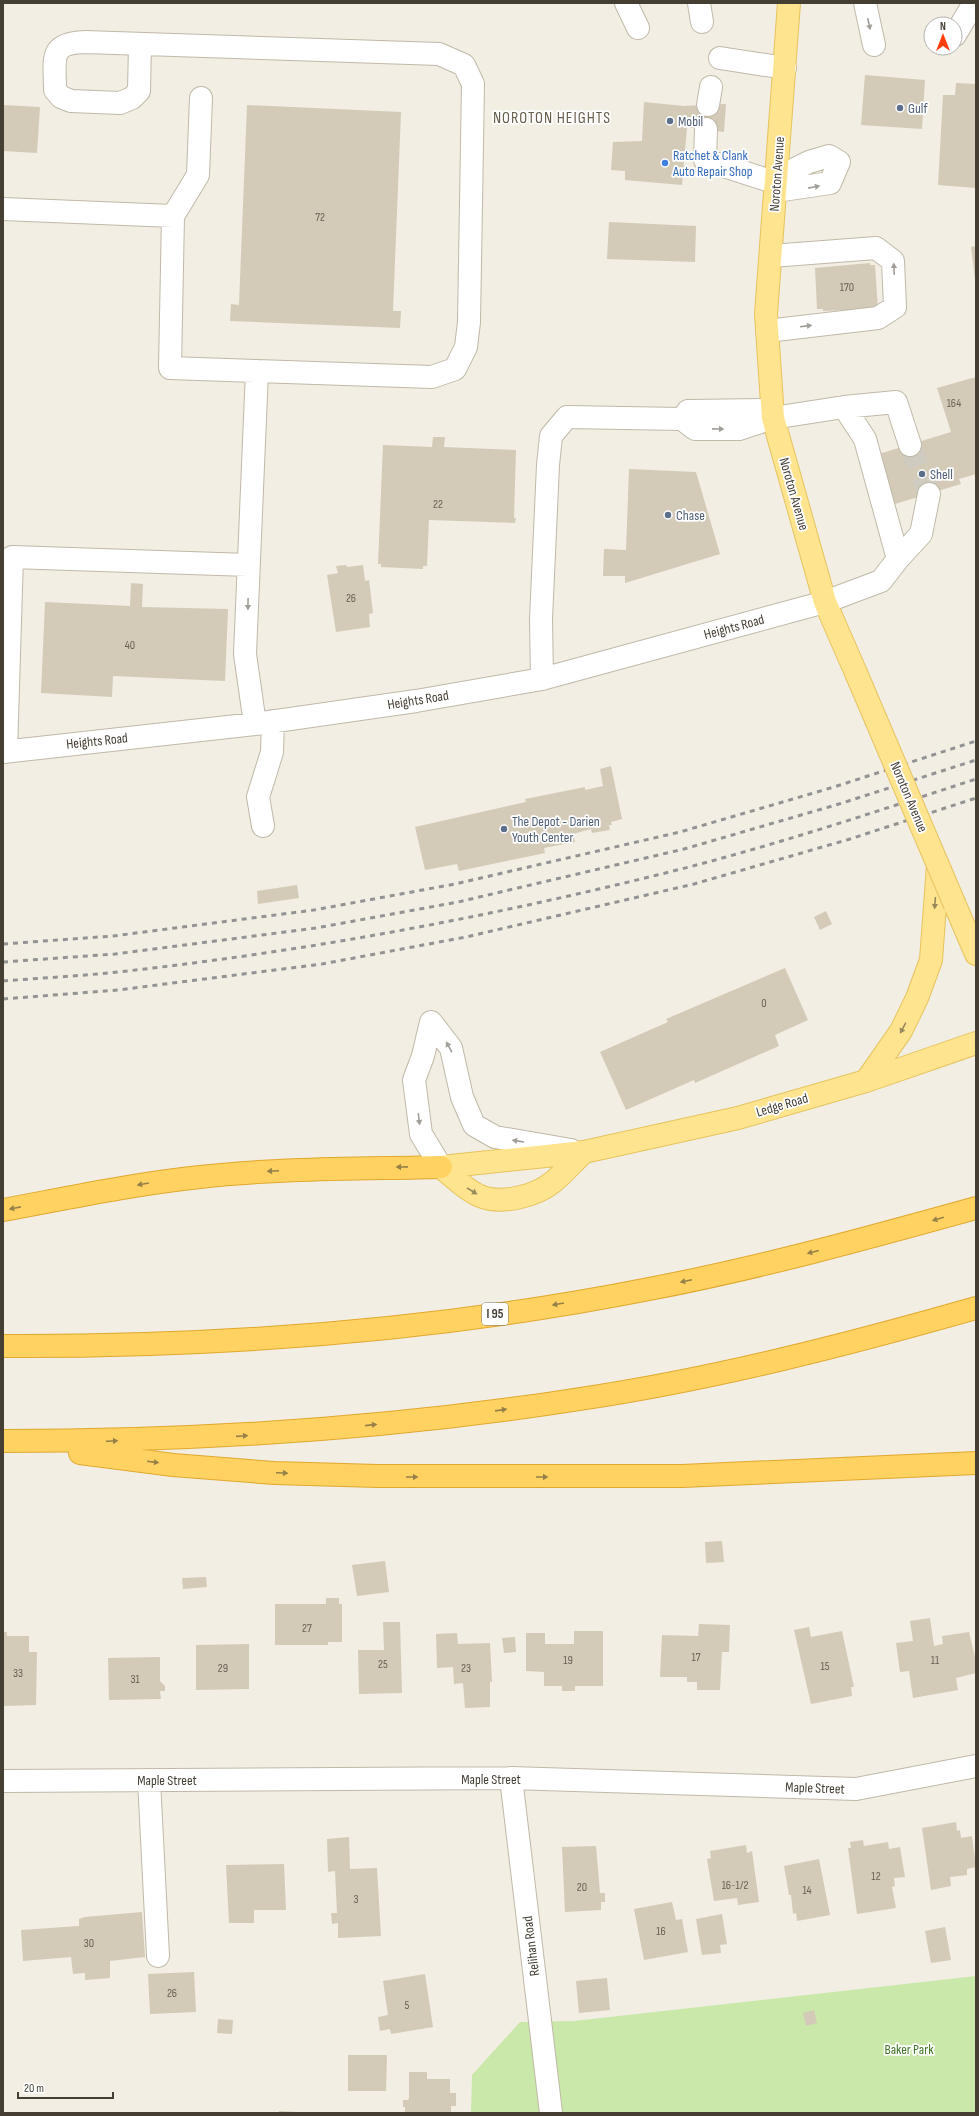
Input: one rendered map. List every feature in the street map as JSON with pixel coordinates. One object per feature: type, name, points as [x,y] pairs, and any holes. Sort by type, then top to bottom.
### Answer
[{"type":"highway","points":[[3,1210],[150,1183],[200,1177],[294,1170],[442,1166]]},
{"type":"highway","name":"I 95","points":[[3,1346],[176,1344],[284,1337],[414,1324],[528,1310],[648,1289],[756,1266],[871,1238],[976,1208]]},
{"type":"highway","points":[[3,1442],[199,1438],[326,1430],[454,1416],[582,1399],[694,1378],[807,1353],[976,1308]]},
{"type":"highway","points":[[3,1442],[189,1466],[274,1473],[378,1476],[682,1476],[976,1463]]},
{"type":"main road","name":"Noroton Avenue","points":[[789,3],[766,314],[772,414],[825,602],[976,954]]},
{"type":"main road","points":[[866,1081],[901,1031],[917,998],[931,960],[938,865]]},
{"type":"main road","name":"Ledge Road","points":[[442,1166],[584,1152],[738,1118],[866,1081],[976,1043]]},
{"type":"main road","points":[[442,1166],[465,1186],[481,1196],[497,1200],[520,1198],[551,1183],[584,1152]]},
{"type":"street","points":[[626,3],[638,28]]},
{"type":"street","points":[[865,3],[874,45]]},
{"type":"street","points":[[963,22],[974,3]]},
{"type":"street","points":[[140,44],[439,54],[464,65],[473,84],[469,322],[466,347],[455,369],[432,377],[170,368],[173,216],[198,175],[201,98]]},
{"type":"street","points":[[720,58],[785,68]]},
{"type":"street","points":[[706,129],[705,160],[776,184]]},
{"type":"street","points":[[3,209],[173,216]]},
{"type":"street","points":[[767,331],[878,318],[895,307],[893,261],[876,248],[771,256]]},
{"type":"street","points":[[257,371],[245,654],[272,752],[258,797],[264,826]]},
{"type":"street","points":[[542,679],[541,619],[548,465],[551,436],[567,418],[682,419],[695,429],[739,429],[772,414],[896,402],[910,444]]},
{"type":"street","points":[[844,407],[865,439],[898,560]]},
{"type":"street","name":"Heights Road","points":[[4,752],[264,722],[416,701],[542,679],[825,602],[881,581],[921,534],[928,494]]},
{"type":"street","points":[[4,752],[8,555],[248,565]]},
{"type":"street","points":[[442,1166],[421,1134],[414,1080],[423,1056],[431,1022],[451,1048],[462,1097],[474,1125],[495,1137],[584,1152]]},
{"type":"street","name":"Maple Street","points":[[3,1781],[511,1778],[856,1790],[976,1766]]},
{"type":"street","name":"Relihan Road","points":[[511,1778],[551,2113]]},
{"type":"street","points":[[149,1780],[158,1956]]},
{"type":"green space","name":"Baker Park","points":[[976,1976],[976,2113],[471,2113],[472,2075],[520,2022],[574,2021]]},
{"type":"building","points":[[865,75],[925,80],[922,129],[861,125]]},
{"type":"building","points":[[956,83],[976,84],[976,188],[938,185],[943,95],[955,95]]},
{"type":"building","points":[[644,102],[684,106],[726,104],[724,132],[687,127],[682,185],[625,180],[625,171],[611,170],[613,142],[642,141]]},
{"type":"building","points":[[3,105],[40,107],[37,153],[3,151]]},
{"type":"building","points":[[247,105],[401,112],[393,311],[401,311],[400,328],[230,321],[231,304],[239,305]]},
{"type":"building","points":[[609,222],[696,226],[695,262],[607,259]]},
{"type":"building","points":[[976,246],[976,279],[975,279],[971,247]]},
{"type":"building","points":[[870,263],[870,265],[875,265],[878,309],[823,311],[823,309],[817,309],[815,268]]},
{"type":"building","points":[[976,377],[976,474],[959,479],[961,484],[895,504],[879,454],[951,432],[937,388]]},
{"type":"building","points":[[433,437],[445,437],[444,447],[516,450],[515,523],[429,520],[427,566],[423,566],[423,569],[381,567],[381,564],[378,564],[383,445],[432,447]]},
{"type":"building","name":"Chase","points":[[629,469],[696,472],[720,554],[625,583],[625,576],[603,576],[604,549],[626,550]]},
{"type":"building","points":[[346,565],[347,567],[363,565],[365,581],[369,580],[373,613],[369,614],[370,627],[336,632],[327,575],[338,573],[336,566]]},
{"type":"building","points":[[131,583],[143,584],[142,607],[228,609],[225,681],[113,676],[112,697],[41,693],[45,602],[130,606]]},
{"type":"building","points":[[611,766],[622,819],[611,822],[612,825],[609,825],[610,830],[592,833],[591,829],[573,834],[575,842],[544,848],[545,853],[459,871],[457,864],[425,870],[415,827],[526,802],[525,799],[585,787],[585,790],[603,786],[600,769]]},
{"type":"building","points":[[297,885],[299,898],[258,904],[257,891]]},
{"type":"building","points":[[826,911],[832,924],[820,930],[814,917]]},
{"type":"building","points":[[785,968],[808,1020],[775,1035],[779,1046],[695,1083],[694,1080],[626,1110],[600,1052],[668,1022],[666,1019]]},
{"type":"building","points":[[722,1541],[724,1562],[706,1563],[705,1542]]},
{"type":"building","points":[[385,1561],[389,1592],[357,1596],[352,1565]]},
{"type":"building","points":[[206,1577],[207,1587],[183,1589],[182,1578]]},
{"type":"building","points":[[326,1598],[339,1598],[339,1604],[342,1604],[342,1642],[328,1642],[328,1645],[275,1645],[275,1604],[326,1604]]},
{"type":"building","points":[[930,1618],[934,1646],[943,1644],[942,1636],[969,1632],[976,1661],[976,1673],[956,1678],[958,1690],[913,1698],[909,1671],[900,1672],[896,1643],[913,1641],[910,1621]]},
{"type":"building","points":[[383,1622],[400,1622],[402,1693],[359,1694],[358,1650],[384,1650]]},
{"type":"building","points":[[699,1624],[730,1625],[729,1652],[722,1652],[720,1690],[697,1690],[697,1682],[687,1682],[687,1677],[660,1677],[662,1635],[698,1636]]},
{"type":"building","points":[[809,1627],[811,1637],[842,1631],[854,1687],[851,1687],[852,1696],[811,1704],[794,1630]]},
{"type":"building","points":[[574,1631],[603,1631],[603,1686],[575,1686],[575,1691],[562,1691],[562,1686],[544,1686],[544,1672],[526,1671],[526,1633],[545,1633],[545,1644],[574,1644]]},
{"type":"building","points":[[3,1632],[7,1632],[7,1636],[29,1636],[29,1652],[37,1652],[36,1705],[3,1706]]},
{"type":"building","points":[[457,1633],[458,1644],[490,1643],[492,1682],[490,1682],[490,1707],[465,1708],[463,1683],[454,1684],[453,1667],[437,1668],[436,1634]]},
{"type":"building","points":[[515,1637],[516,1652],[504,1653],[502,1638]]},
{"type":"building","points":[[249,1644],[249,1689],[196,1690],[196,1645]]},
{"type":"building","points":[[160,1657],[160,1681],[165,1686],[165,1691],[160,1691],[161,1699],[109,1700],[108,1658]]},
{"type":"building","points":[[956,1822],[957,1831],[960,1830],[961,1838],[972,1836],[976,1867],[967,1869],[967,1875],[950,1877],[951,1886],[931,1890],[922,1828]]},
{"type":"building","points":[[349,1837],[350,1869],[377,1868],[381,1936],[338,1938],[338,1923],[332,1924],[331,1913],[337,1913],[335,1871],[328,1872],[327,1839]]},
{"type":"building","points":[[863,1840],[864,1846],[888,1842],[889,1849],[900,1847],[905,1877],[894,1878],[895,1886],[892,1887],[896,1908],[857,1914],[848,1848],[851,1848],[850,1842]]},
{"type":"building","points":[[746,1845],[747,1853],[752,1851],[759,1902],[738,1905],[737,1898],[714,1901],[707,1859],[711,1858],[710,1851]]},
{"type":"building","points":[[596,1846],[600,1893],[605,1893],[605,1902],[601,1902],[601,1910],[565,1912],[562,1847]]},
{"type":"building","points":[[819,1859],[830,1915],[797,1921],[796,1913],[793,1914],[791,1895],[789,1895],[784,1866]]},
{"type":"building","points":[[284,1864],[286,1910],[254,1910],[254,1923],[229,1923],[226,1865]]},
{"type":"building","points":[[672,1902],[676,1920],[682,1919],[688,1952],[644,1960],[634,1909]]},
{"type":"building","points":[[142,1912],[145,1957],[110,1961],[110,1978],[85,1980],[85,1973],[73,1974],[71,1957],[23,1961],[21,1930],[79,1926],[79,1919],[85,1917]]},
{"type":"building","points":[[722,1914],[727,1944],[720,1945],[721,1953],[702,1955],[696,1919]]},
{"type":"building","points":[[945,1927],[951,1960],[931,1963],[925,1931]]},
{"type":"building","points":[[194,1972],[196,2012],[150,2014],[148,1974]]},
{"type":"building","points":[[425,1974],[433,2027],[391,2034],[390,2029],[380,2031],[378,2017],[388,2015],[383,1981]]},
{"type":"building","points":[[607,1978],[610,2010],[579,2013],[576,1981]]},
{"type":"building","points":[[814,2010],[817,2023],[806,2026],[803,2013]]},
{"type":"building","points":[[218,2019],[233,2020],[232,2034],[217,2033]]},
{"type":"building","points":[[348,2055],[387,2055],[386,2091],[348,2091]]},
{"type":"building","points":[[409,2072],[427,2072],[427,2079],[450,2079],[450,2093],[456,2093],[456,2106],[451,2106],[451,2113],[405,2113],[403,2100],[408,2100],[409,2098]]},
{"type":"building","points":[[279,2111],[298,2112],[298,2113],[279,2113]]},
{"type":"tunnel","points":[[910,445],[929,494]]},
{"type":"railway","points":[[3,944],[113,936],[314,910],[455,884],[680,832],[834,787],[976,741]]},
{"type":"railway","points":[[3,962],[115,954],[316,928],[458,902],[684,849],[839,804],[976,760]]},
{"type":"railway","points":[[3,981],[104,973],[190,963],[333,942],[476,916],[547,901],[689,867],[833,825],[976,779]]},
{"type":"railway","points":[[3,999],[118,990],[322,964],[466,937],[694,884],[850,839],[976,798]]},
{"type":"place","name":"Gulf","points":[[900,108]]},
{"type":"place","name":"Mobil","points":[[670,121]]},
{"type":"place","name":"Ratchet & Clank Auto Repair Shop","points":[[665,163]]},
{"type":"place","name":"Shell","points":[[922,474]]},
{"type":"place","name":"Chase","points":[[668,515]]},
{"type":"place","name":"The Depot - Darien Youth Center","points":[[504,829]]},
{"type":"district","name":"NOROTON HEIGHTS","points":[[552,118]]}]
